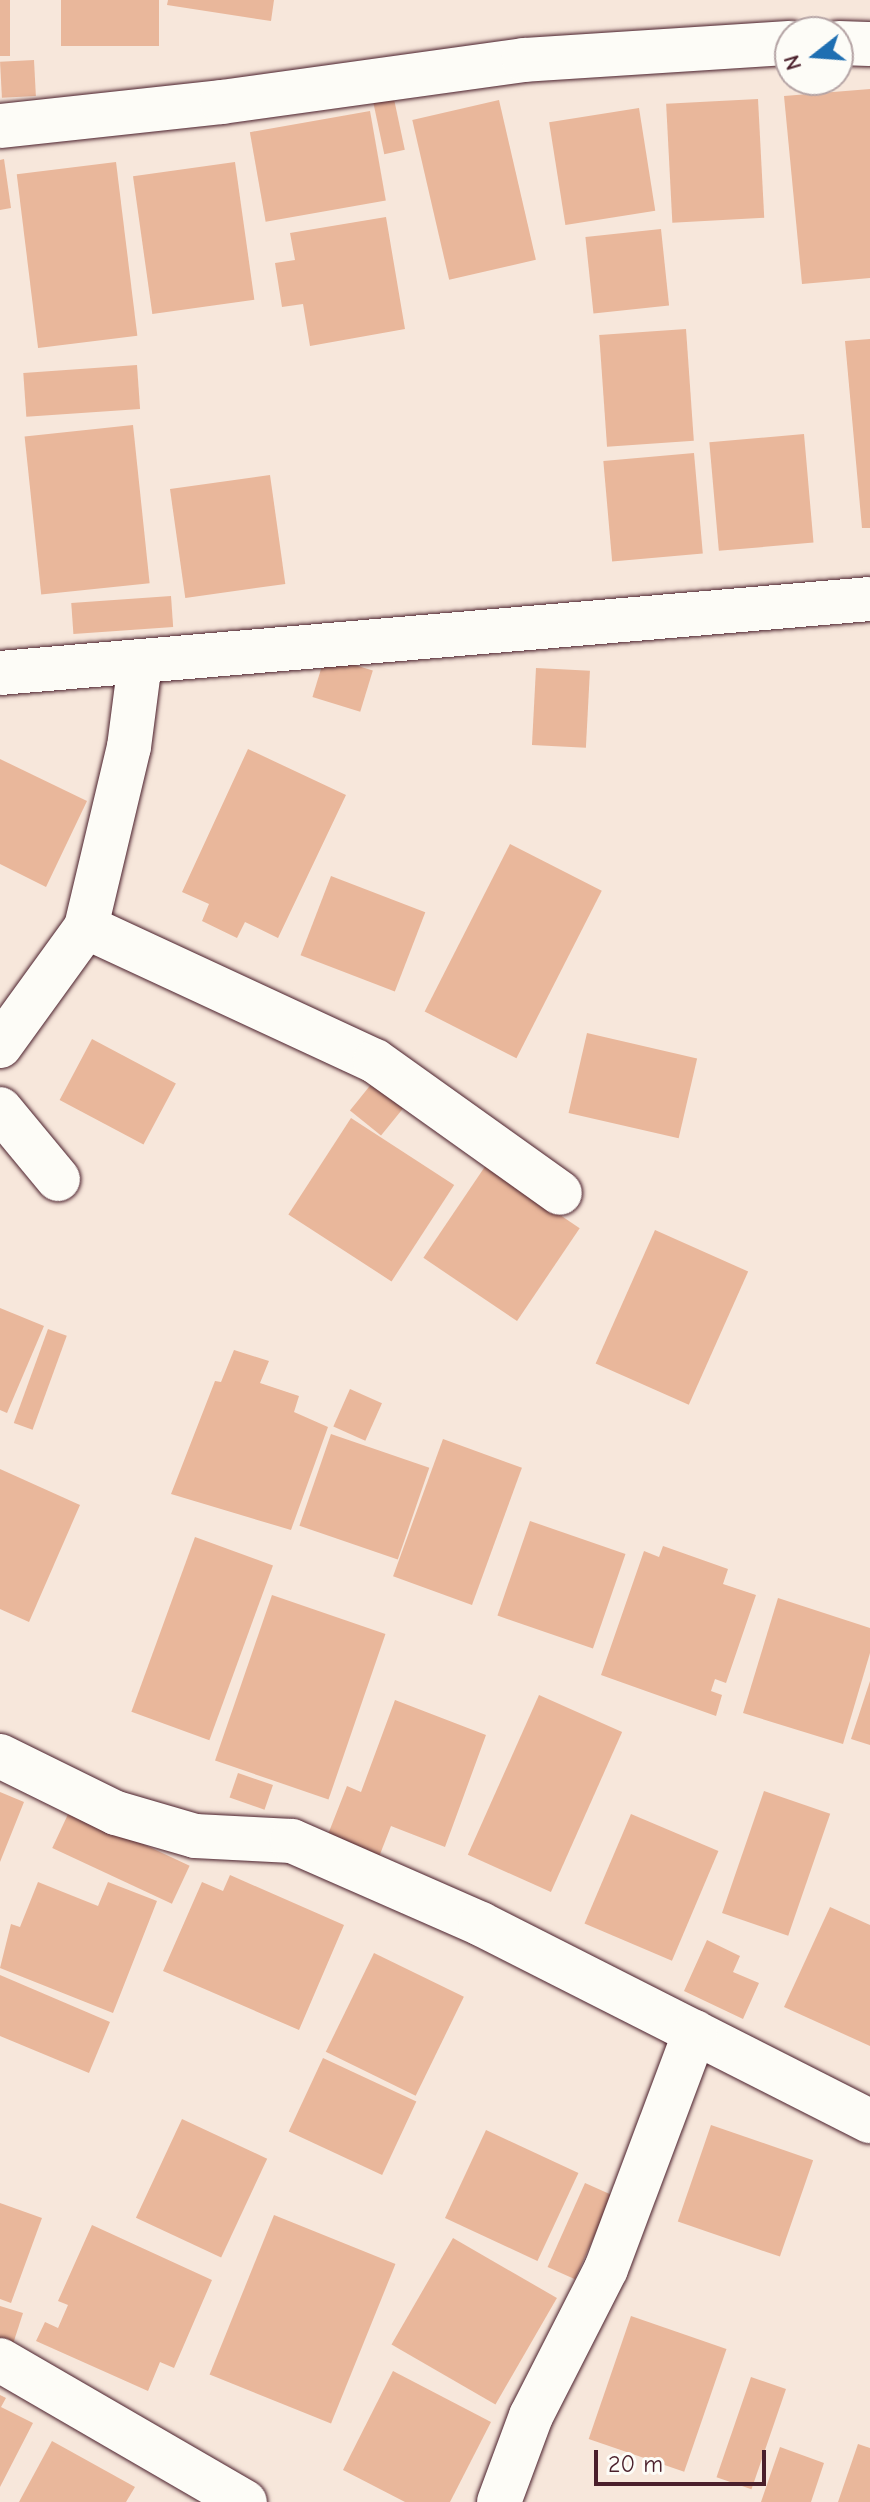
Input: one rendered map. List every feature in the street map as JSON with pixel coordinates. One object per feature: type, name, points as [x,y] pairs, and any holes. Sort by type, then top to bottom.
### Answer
[{"type":"street","points":[[0,126],[222,102],[524,60],[774,44]]},
{"type":"street","points":[[0,673],[870,599]]},
{"type":"street","points":[[0,1046],[86,927],[129,747],[140,662]]},
{"type":"street","points":[[86,927],[375,1061],[560,1193]]},
{"type":"street","points":[[0,1109],[58,1179]]},
{"type":"street","points":[[0,1756],[116,1813],[195,1836],[292,1841],[481,1924],[870,2121]]},
{"type":"street","points":[[499,2502],[531,2416],[606,2269],[695,2032]]},
{"type":"street","points":[[0,2360],[245,2502]]},
{"type":"building","points":[[0,0],[10,0],[10,56],[0,56]]},
{"type":"building","points":[[61,0],[159,0],[159,46],[61,46]]},
{"type":"building","points":[[168,0],[274,0],[271,21],[167,5]]},
{"type":"building","points":[[34,60],[36,96],[2,98],[0,62]]},
{"type":"building","points":[[870,89],[870,278],[802,284],[784,96],[854,96],[854,90]]},
{"type":"building","points":[[394,99],[405,150],[384,154],[373,103]]},
{"type":"building","points":[[758,99],[764,218],[672,223],[666,104]]},
{"type":"building","points":[[499,100],[536,260],[449,280],[412,120]]},
{"type":"building","points":[[639,108],[655,211],[565,225],[549,122]]},
{"type":"building","points":[[370,111],[386,201],[266,222],[250,132]]},
{"type":"building","points":[[4,159],[11,208],[0,210],[0,160]]},
{"type":"building","points":[[116,162],[137,336],[38,348],[17,174]]},
{"type":"building","points":[[235,162],[254,300],[152,314],[133,176]]},
{"type":"building","points":[[386,217],[405,329],[310,346],[303,304],[282,307],[275,263],[295,260],[290,233]]},
{"type":"building","points":[[661,229],[669,306],[593,314],[585,237]]},
{"type":"building","points":[[686,329],[694,441],[607,447],[599,335]]},
{"type":"building","points":[[870,339],[870,528],[862,528],[845,341]]},
{"type":"building","points":[[137,365],[140,409],[26,417],[23,373]]},
{"type":"building","points":[[133,425],[150,583],[41,595],[25,436]]},
{"type":"building","points":[[804,434],[813,543],[719,551],[709,442]]},
{"type":"building","points":[[694,453],[703,554],[612,562],[603,461]]},
{"type":"building","points":[[270,475],[285,584],[185,598],[170,489]]},
{"type":"building","points":[[171,596],[173,627],[73,634],[71,603]]},
{"type":"building","points":[[325,656],[373,671],[360,712],[312,697]]},
{"type":"building","points":[[536,668],[590,671],[586,748],[532,745]]},
{"type":"building","points":[[248,749],[346,795],[278,938],[245,922],[237,938],[202,921],[209,904],[182,892]]},
{"type":"building","points":[[0,759],[87,801],[46,887],[0,864]]},
{"type":"building","points":[[510,844],[602,891],[516,1058],[425,1012]]},
{"type":"building","points":[[331,876],[425,912],[395,992],[301,955]]},
{"type":"building","points":[[587,1033],[697,1058],[679,1138],[569,1113]]},
{"type":"building","points":[[92,1039],[176,1084],[143,1145],[60,1100]]},
{"type":"building","points":[[377,1077],[408,1102],[381,1136],[350,1110]]},
{"type":"building","points":[[351,1118],[454,1185],[392,1281],[288,1214]]},
{"type":"building","points":[[486,1165],[580,1228],[517,1321],[423,1258]]},
{"type":"building","points":[[655,1230],[748,1271],[689,1405],[596,1363]]},
{"type":"building","points":[[0,1308],[44,1326],[7,1413],[0,1410]]},
{"type":"building","points":[[48,1329],[67,1336],[33,1430],[14,1423]]},
{"type":"building","points":[[234,1350],[269,1361],[260,1383],[299,1396],[294,1412],[328,1427],[291,1530],[171,1494],[215,1381],[221,1382]]},
{"type":"building","points":[[350,1389],[382,1403],[365,1441],[333,1426]]},
{"type":"building","points":[[331,1434],[429,1468],[398,1560],[299,1526]]},
{"type":"building","points":[[443,1439],[522,1468],[472,1605],[393,1576]]},
{"type":"building","points":[[0,1469],[80,1505],[29,1622],[0,1609]]},
{"type":"building","points":[[530,1521],[625,1554],[593,1648],[497,1616]]},
{"type":"building","points":[[195,1537],[273,1565],[209,1740],[131,1712]]},
{"type":"building","points":[[663,1546],[728,1569],[723,1584],[756,1595],[726,1683],[715,1679],[711,1691],[722,1695],[716,1716],[601,1675],[644,1551],[659,1557]]},
{"type":"building","points":[[272,1595],[385,1634],[328,1800],[215,1760]]},
{"type":"building","points":[[778,1598],[870,1628],[870,1653],[843,1744],[743,1713]]},
{"type":"building","points":[[870,1681],[870,1745],[851,1739]]},
{"type":"building","points":[[539,1695],[622,1732],[551,1892],[468,1855]]},
{"type":"building","points":[[395,1700],[486,1735],[445,1847],[391,1826],[377,1862],[325,1842],[347,1786],[361,1792]]},
{"type":"building","points":[[238,1773],[273,1785],[265,1810],[230,1798]]},
{"type":"building","points":[[764,1791],[830,1814],[788,1936],[722,1913]]},
{"type":"building","points":[[0,1792],[24,1802],[0,1862]]},
{"type":"building","points":[[70,1810],[190,1866],[172,1904],[52,1848]]},
{"type":"building","points":[[631,1814],[718,1851],[672,1961],[585,1924]]},
{"type":"building","points":[[230,1875],[344,1925],[299,2030],[163,1971],[202,1882],[223,1891]]},
{"type":"building","points":[[38,1882],[98,1906],[108,1882],[157,1901],[113,2013],[0,1968],[11,1924],[20,1927]]},
{"type":"building","points":[[830,1907],[870,1925],[870,2046],[784,2007]]},
{"type":"building","points":[[707,1940],[740,1956],[733,1972],[759,1983],[743,2019],[684,1991]]},
{"type":"building","points":[[374,1953],[464,1997],[416,2096],[326,2052]]},
{"type":"building","points":[[0,1975],[110,2022],[89,2073],[0,2036]]},
{"type":"building","points":[[323,2058],[416,2102],[382,2175],[289,2131]]},
{"type":"building","points":[[182,2119],[267,2159],[221,2258],[136,2218]]},
{"type":"building","points":[[711,2125],[813,2160],[780,2257],[678,2221]]},
{"type":"building","points":[[486,2130],[578,2173],[537,2261],[445,2218]]},
{"type":"building","points":[[585,2183],[612,2195],[575,2279],[548,2267]]},
{"type":"building","points":[[0,2203],[42,2218],[11,2303],[0,2299]]},
{"type":"building","points":[[274,2215],[395,2264],[331,2424],[210,2374]]},
{"type":"building","points":[[92,2225],[212,2280],[174,2368],[160,2362],[148,2391],[36,2341],[45,2322],[58,2328],[68,2305],[58,2301]]},
{"type":"building","points":[[453,2238],[557,2298],[495,2405],[392,2345]]},
{"type":"building","points":[[0,2306],[23,2313],[13,2344],[0,2339]]},
{"type":"building","points":[[631,2316],[726,2349],[684,2472],[589,2439]]},
{"type":"building","points":[[393,2371],[491,2422],[450,2502],[405,2502],[343,2470]]},
{"type":"building","points":[[751,2377],[786,2389],[751,2489],[716,2477]]},
{"type":"building","points":[[0,2395],[6,2398],[1,2407],[33,2423],[0,2487]]},
{"type":"building","points":[[52,2441],[135,2487],[126,2502],[19,2502]]},
{"type":"building","points":[[858,2444],[870,2448],[870,2502],[838,2502]]},
{"type":"building","points":[[780,2447],[824,2463],[811,2502],[761,2502]]}]
